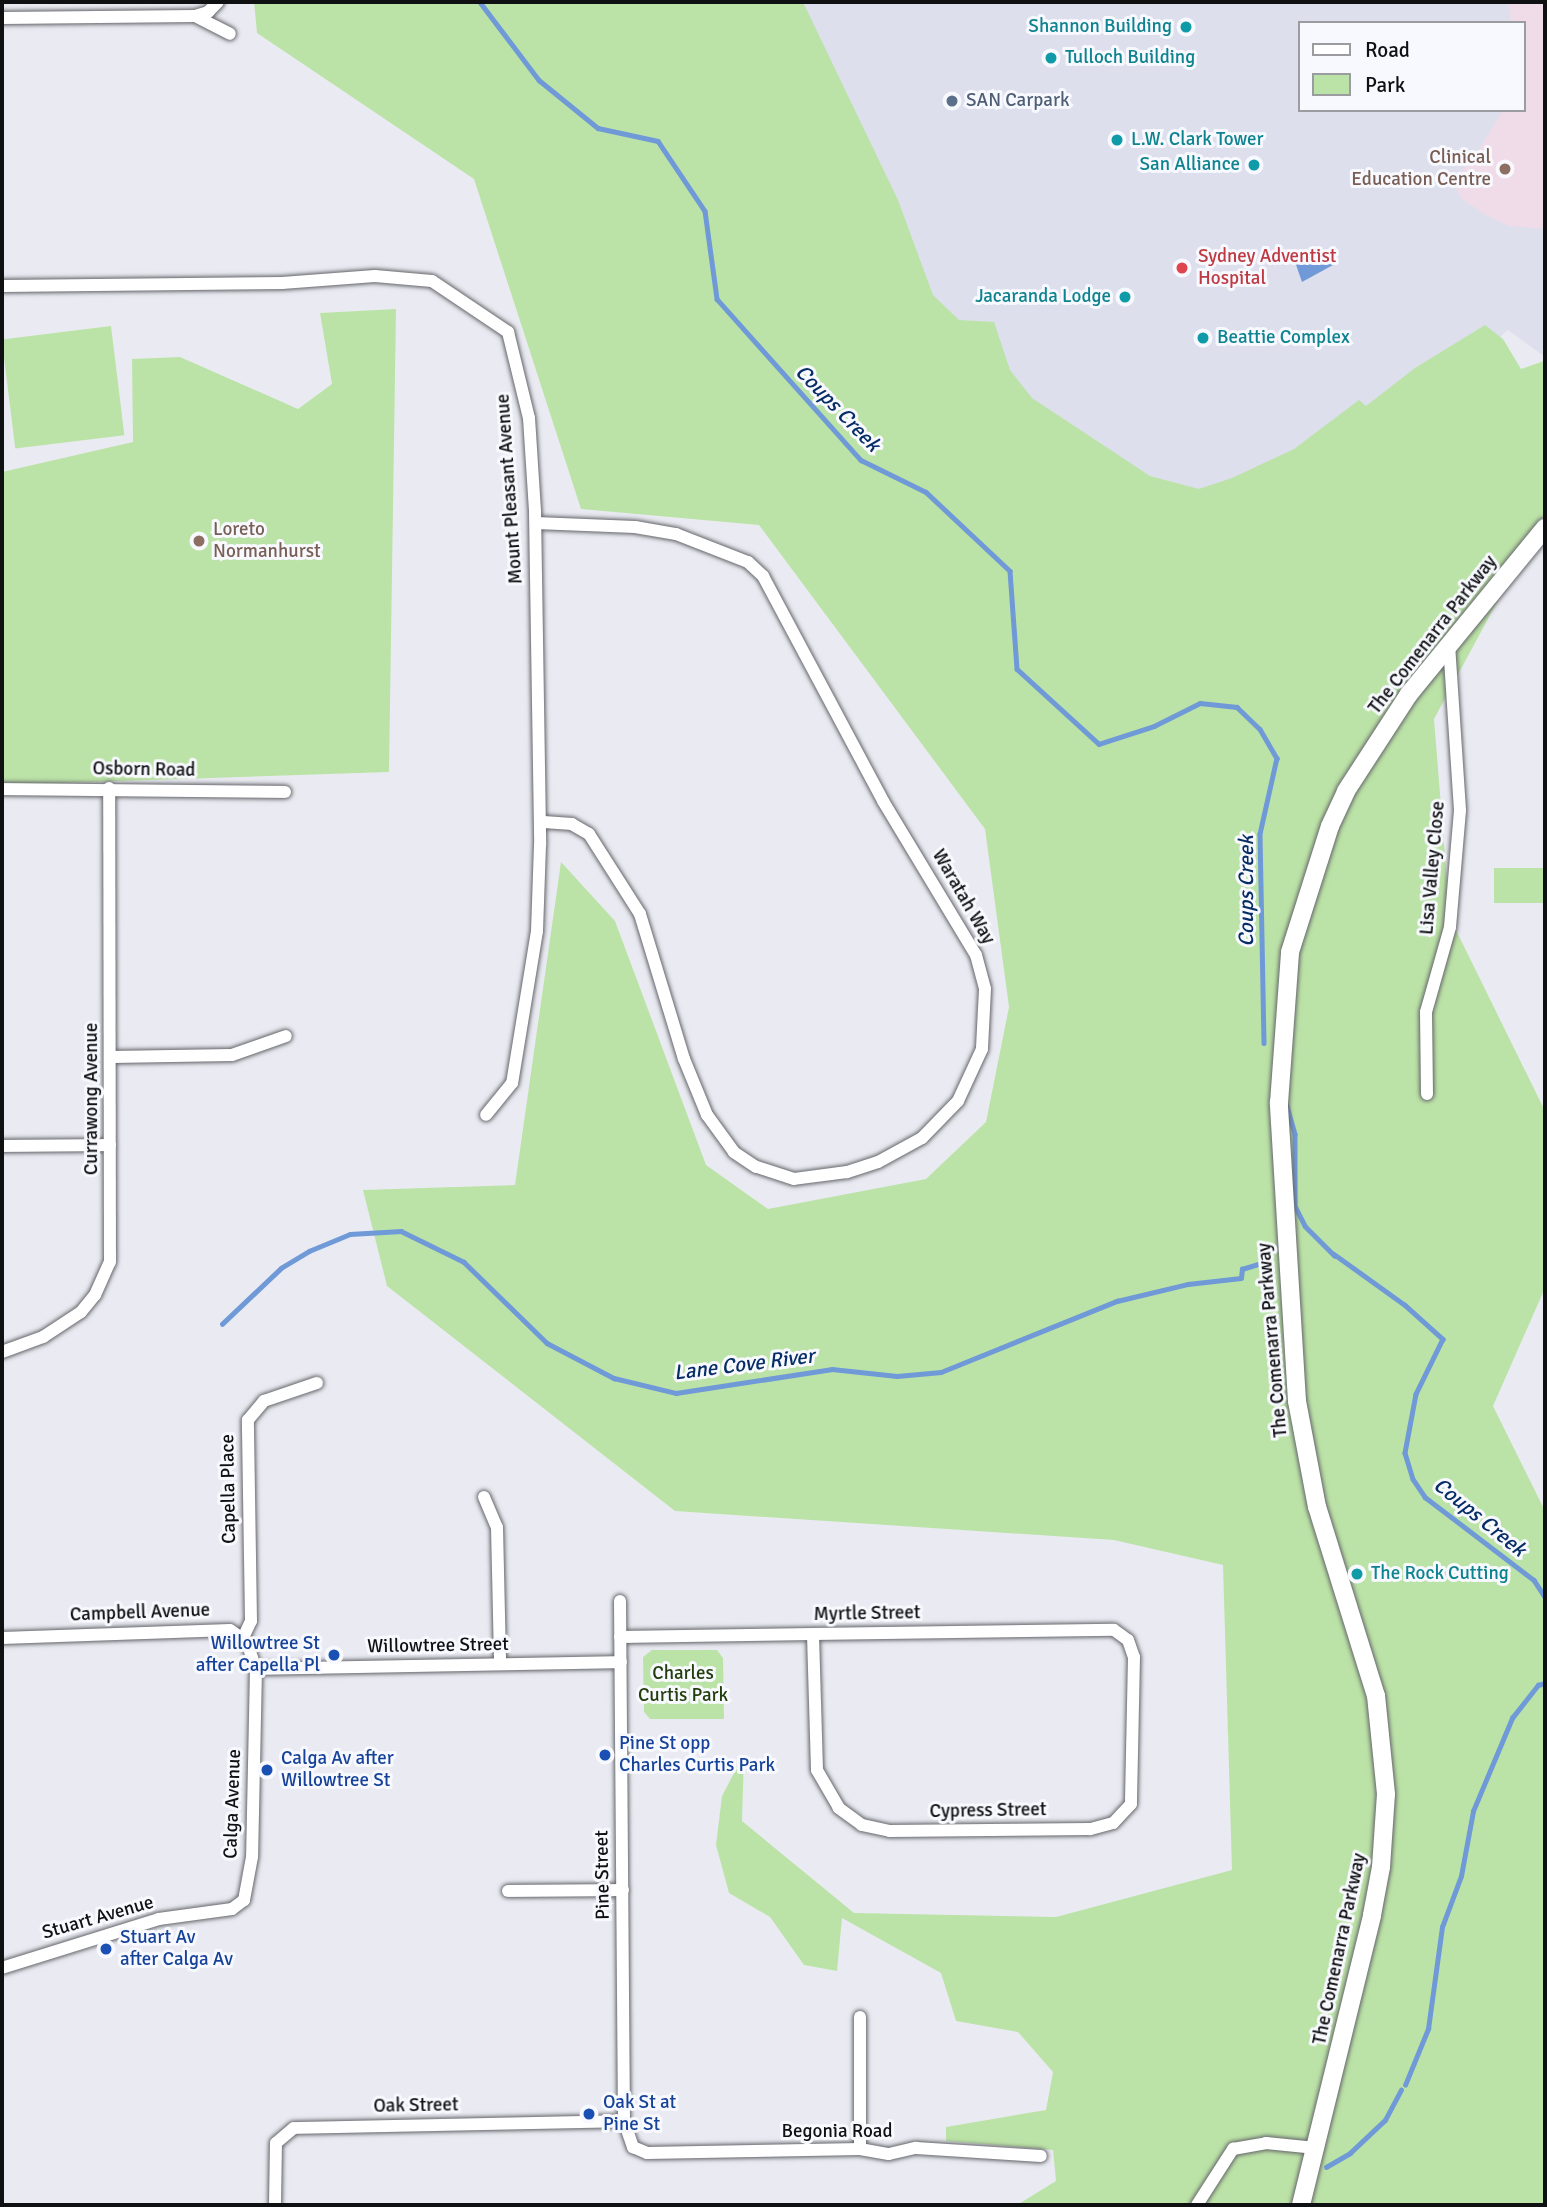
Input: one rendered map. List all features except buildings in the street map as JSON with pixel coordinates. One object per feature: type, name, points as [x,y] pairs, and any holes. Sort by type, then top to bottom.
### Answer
[{"type":"main road","name":"The Comenarra Parkway","points":[[1301,2205],[1372,1915],[1386,1829],[1386,1783],[1376,1696],[1317,1507],[1297,1401],[1279,1102],[1284,996],[1303,906],[1346,791],[1409,695],[1545,528]]},
{"type":"street","points":[[2,18],[195,16],[208,12],[218,2]]},
{"type":"street","points":[[195,16],[230,34]]},
{"type":"street","name":"Mount Pleasant Avenue","points":[[2,286],[282,284],[375,276],[432,281],[508,332],[529,418],[536,523],[540,821],[537,931],[512,1083],[486,1115]]},
{"type":"street","name":"Waratah Way","points":[[536,523],[635,527],[676,534],[748,562],[763,576],[883,801],[976,955],[985,989],[982,1049],[958,1101],[915,1144],[878,1162],[847,1172],[794,1179],[756,1167],[734,1152],[707,1115],[684,1059],[650,936],[626,891],[589,834],[572,824],[540,821]]},
{"type":"street","name":"Lisa Valley Close","points":[[1427,1094],[1426,1013],[1450,927],[1460,810],[1450,643]]},
{"type":"street","name":"Osborn Road","points":[[2,789],[109,788],[285,792]]},
{"type":"street","name":"Currawong Avenue","points":[[2,1352],[64,1325],[81,1312],[104,1280],[110,1262],[112,1057],[109,788]]},
{"type":"street","points":[[112,1057],[232,1055],[286,1035]]},
{"type":"street","points":[[2,1146],[110,1145]]},
{"type":"street","name":"Capella Place","points":[[243,1637],[251,1621],[248,1420],[264,1401],[317,1383]]},
{"type":"street","points":[[484,1497],[497,1527],[500,1664]]},
{"type":"street","name":"Pine Street","points":[[620,1601],[624,2121],[633,2147]]},
{"type":"street","name":"Campbell Avenue","points":[[2,1638],[180,1629],[230,1630],[243,1637]]},
{"type":"street","name":"Myrtle Street","points":[[620,1637],[1114,1630]]},
{"type":"street","name":"Cypress Street","points":[[813,1634],[817,1770],[826,1791],[846,1814],[862,1825],[890,1831],[1090,1829],[1113,1823],[1123,1815],[1135,1790],[1134,1657],[1128,1640],[1114,1630]]},
{"type":"street","points":[[243,1637],[251,1649],[256,1669]]},
{"type":"street","name":"Willowtree Street","points":[[256,1669],[621,1661]]},
{"type":"street","name":"Calga Avenue","points":[[207,1911],[232,1909],[246,1895],[252,1857],[256,1669]]},
{"type":"street","points":[[509,1891],[623,1890]]},
{"type":"street","name":"Stuart Avenue","points":[[2,1968],[113,1932],[207,1911]]},
{"type":"street","points":[[860,2017],[860,2149]]},
{"type":"street","name":"Oak Street","points":[[275,2205],[276,2143],[294,2128],[624,2121]]},
{"type":"street","points":[[1198,2205],[1233,2149],[1266,2143],[1316,2148]]},
{"type":"street","name":"Begonia Road","points":[[633,2147],[647,2153],[860,2149],[889,2154],[916,2148],[1041,2156]]},
{"type":"shaded area","name":"Sydney Adventist Hospital","points":[[694,2],[1509,2],[1511,21],[1298,21],[1298,112],[1526,112],[1526,108],[1545,94],[1545,357],[1508,330],[1364,454],[1121,529]]},
{"type":"shaded area","name":"Clinical Education Centre","points":[[1509,2],[1545,2],[1545,229],[1509,226],[1486,215],[1462,199],[1452,182],[1476,155],[1502,112],[1526,112],[1526,21],[1511,21]]},
{"type":"green space","points":[[254,2],[803,2],[898,200],[933,295],[959,320],[994,322],[1010,370],[1032,398],[1150,476],[1199,489],[1232,478],[1294,449],[1359,400],[1366,406],[1415,368],[1485,325],[1503,339],[1521,369],[1544,361],[1545,513],[1434,719],[1450,918],[1545,1111],[1545,1288],[1493,1406],[1545,1511],[1545,2205],[1017,2205],[1056,2181],[1053,2150],[946,2141],[946,2127],[1046,2110],[1053,2072],[1018,2032],[956,2021],[941,1973],[842,1918],[837,1971],[804,1965],[770,1917],[729,1893],[716,1845],[722,1796],[744,1754],[742,1821],[854,1913],[1056,1917],[1232,1870],[1223,1565],[1114,1540],[675,1511],[387,1286],[363,1190],[515,1185],[561,862],[615,921],[706,1165],[768,1209],[926,1179],[986,1122],[1009,1007],[985,829],[759,525],[581,509],[474,179],[257,33]]},
{"type":"green space","name":"Loreto Normanhurst","points":[[396,309],[389,772],[2,785],[2,472],[133,442],[132,359],[180,357],[298,409],[332,384],[320,313]]},
{"type":"green space","points":[[111,326],[124,435],[15,449],[2,339]]},
{"type":"green space","points":[[1494,868],[1545,868],[1545,903],[1494,903]]},
{"type":"green space","name":"Charles Curtis Park","points":[[652,1650],[717,1650],[723,1658],[724,1719],[650,1719],[644,1712],[643,1657]]},
{"type":"water","points":[[1327,249],[1333,265],[1302,282],[1293,256]]},
{"type":"waterway","name":"Coups Creek","points":[[480,2],[539,80],[598,128],[658,141],[705,211],[717,299],[861,460],[926,492],[1010,571],[1017,669],[1099,744],[1154,726],[1200,703],[1237,707],[1260,729],[1277,758],[1260,834],[1264,1043]]},
{"type":"waterway","name":"Coups Creek","points":[[1287,1106],[1295,1134],[1295,1206],[1305,1226],[1335,1256]]},
{"type":"waterway","name":"Lane Cove River","points":[[222,1324],[281,1268],[309,1251],[350,1234],[401,1231],[464,1262],[547,1343],[614,1378],[676,1393],[832,1369],[897,1376],[941,1372],[1117,1301],[1188,1284],[1241,1278],[1242,1269],[1268,1261]]},
{"type":"waterway","name":"Coups Creek","points":[[1334,1254],[1405,1305],[1443,1339],[1416,1394],[1405,1453],[1413,1479],[1425,1497],[1534,1580],[1545,1597]]},
{"type":"waterway","points":[[1405,2085],[1428,2029],[1442,1927],[1461,1876],[1473,1811],[1512,1718],[1538,1685],[1545,1683]]},
{"type":"waterway","points":[[1326,2167],[1350,2153],[1385,2120],[1401,2090]]},
{"type":"place","name":"Shannon Building","points":[[1186,27]]},
{"type":"place","name":"Tulloch Building","points":[[1051,58]]},
{"type":"place","name":"SAN Carpark","points":[[952,101]]},
{"type":"place","name":"L.W. Clark Tower","points":[[1117,140]]},
{"type":"place","name":"San Alliance","points":[[1254,165]]},
{"type":"place","name":"Clinical Education Centre","points":[[1505,169]]},
{"type":"place","name":"Sydney Adventist Hospital","points":[[1182,268]]},
{"type":"place","name":"Jacaranda Lodge","points":[[1125,297]]},
{"type":"place","name":"Beattie Complex","points":[[1203,338]]},
{"type":"place","name":"Loreto Normanhurst","points":[[199,541]]},
{"type":"place","name":"The Rock Cutting","points":[[1357,1574]]},
{"type":"place","name":"Willowtree St after Capella Pl","points":[[334,1655]]},
{"type":"place","name":"Pine St opp Charles Curtis Park","points":[[605,1755]]},
{"type":"place","name":"Calga Av after Willowtree St","points":[[267,1770]]},
{"type":"place","name":"Stuart Av after Calga Av","points":[[106,1949]]},
{"type":"place","name":"Oak St at Pine St","points":[[589,2114]]}]
